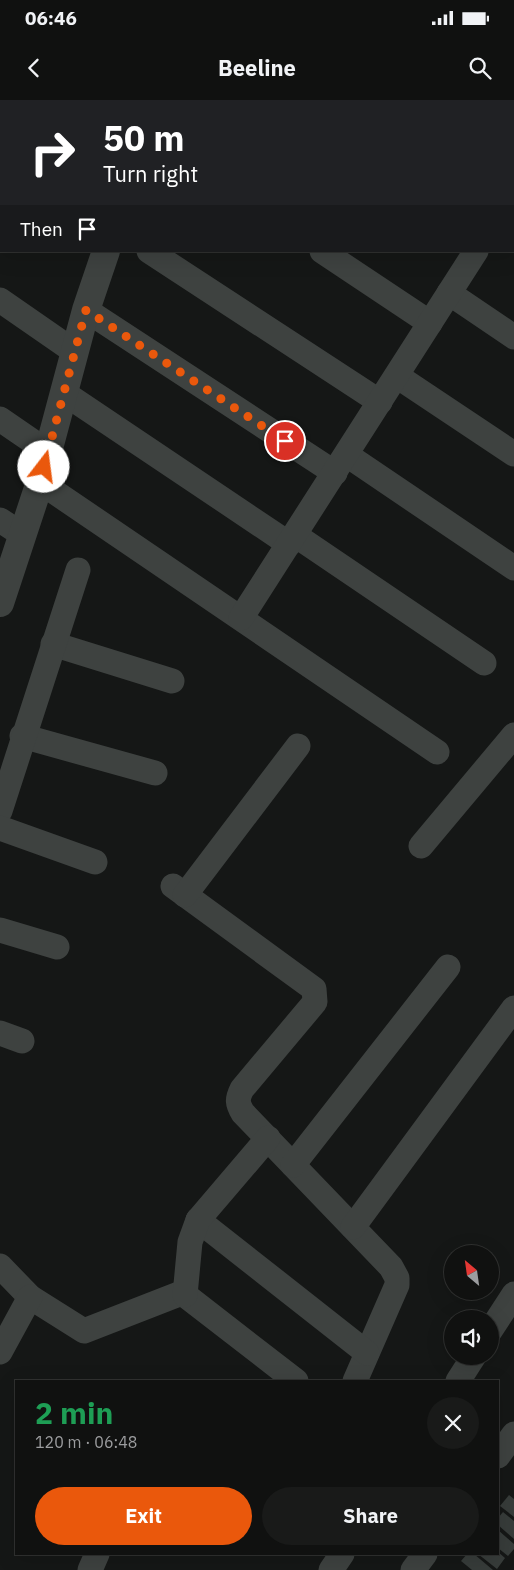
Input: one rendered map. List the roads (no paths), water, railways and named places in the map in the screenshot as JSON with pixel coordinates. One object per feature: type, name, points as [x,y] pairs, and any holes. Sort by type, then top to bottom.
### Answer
[{"type":"street","points":[[0,603],[40,482],[86,310],[106,252]]},
{"type":"street","points":[[324,252],[430,322]]},
{"type":"street","points":[[241,618],[475,252]]},
{"type":"street","points":[[160,254],[380,402]]},
{"type":"street","points":[[449,294],[514,337]]},
{"type":"street","points":[[0,300],[75,352]]},
{"type":"street","points":[[86,310],[514,568]]},
{"type":"street","points":[[397,376],[514,454]]},
{"type":"street","points":[[64,393],[484,663]]},
{"type":"street","points":[[0,418],[48,452]]},
{"type":"street","points":[[40,482],[437,752]]},
{"type":"street","points":[[0,520],[22,535]]},
{"type":"street","points":[[0,811],[22,736],[78,570]]},
{"type":"street","points":[[53,644],[172,681]]},
{"type":"street","points":[[421,846],[514,735]]},
{"type":"street","points":[[22,736],[155,773]]},
{"type":"street","points":[[298,746],[179,891],[314,989],[315,1002],[238,1096],[238,1104],[243,1113],[391,1266],[397,1278],[397,1285],[355,1380]]},
{"type":"street","points":[[0,828],[95,862]]},
{"type":"street","points":[[0,930],[57,947]]},
{"type":"street","points":[[293,1164],[448,967]]},
{"type":"street","points":[[353,1227],[514,1008]]},
{"type":"street","points":[[185,1295],[190,1242],[198,1220],[268,1138]]},
{"type":"street","points":[[198,1220],[367,1353]]},
{"type":"street","points":[[0,1266],[30,1297],[84,1331],[179,1294],[185,1295],[295,1380]]},
{"type":"street","points":[[499,1317],[514,1294]]},
{"type":"street","points":[[0,1352],[30,1297]]},
{"type":"street","points":[[459,1380],[468,1365]]},
{"type":"street","points":[[499,1455],[514,1434]]},
{"type":"street","points":[[90,1570],[96,1555]]},
{"type":"street","points":[[331,1570],[341,1555]]},
{"type":"street","points":[[413,1570],[424,1555]]}]
